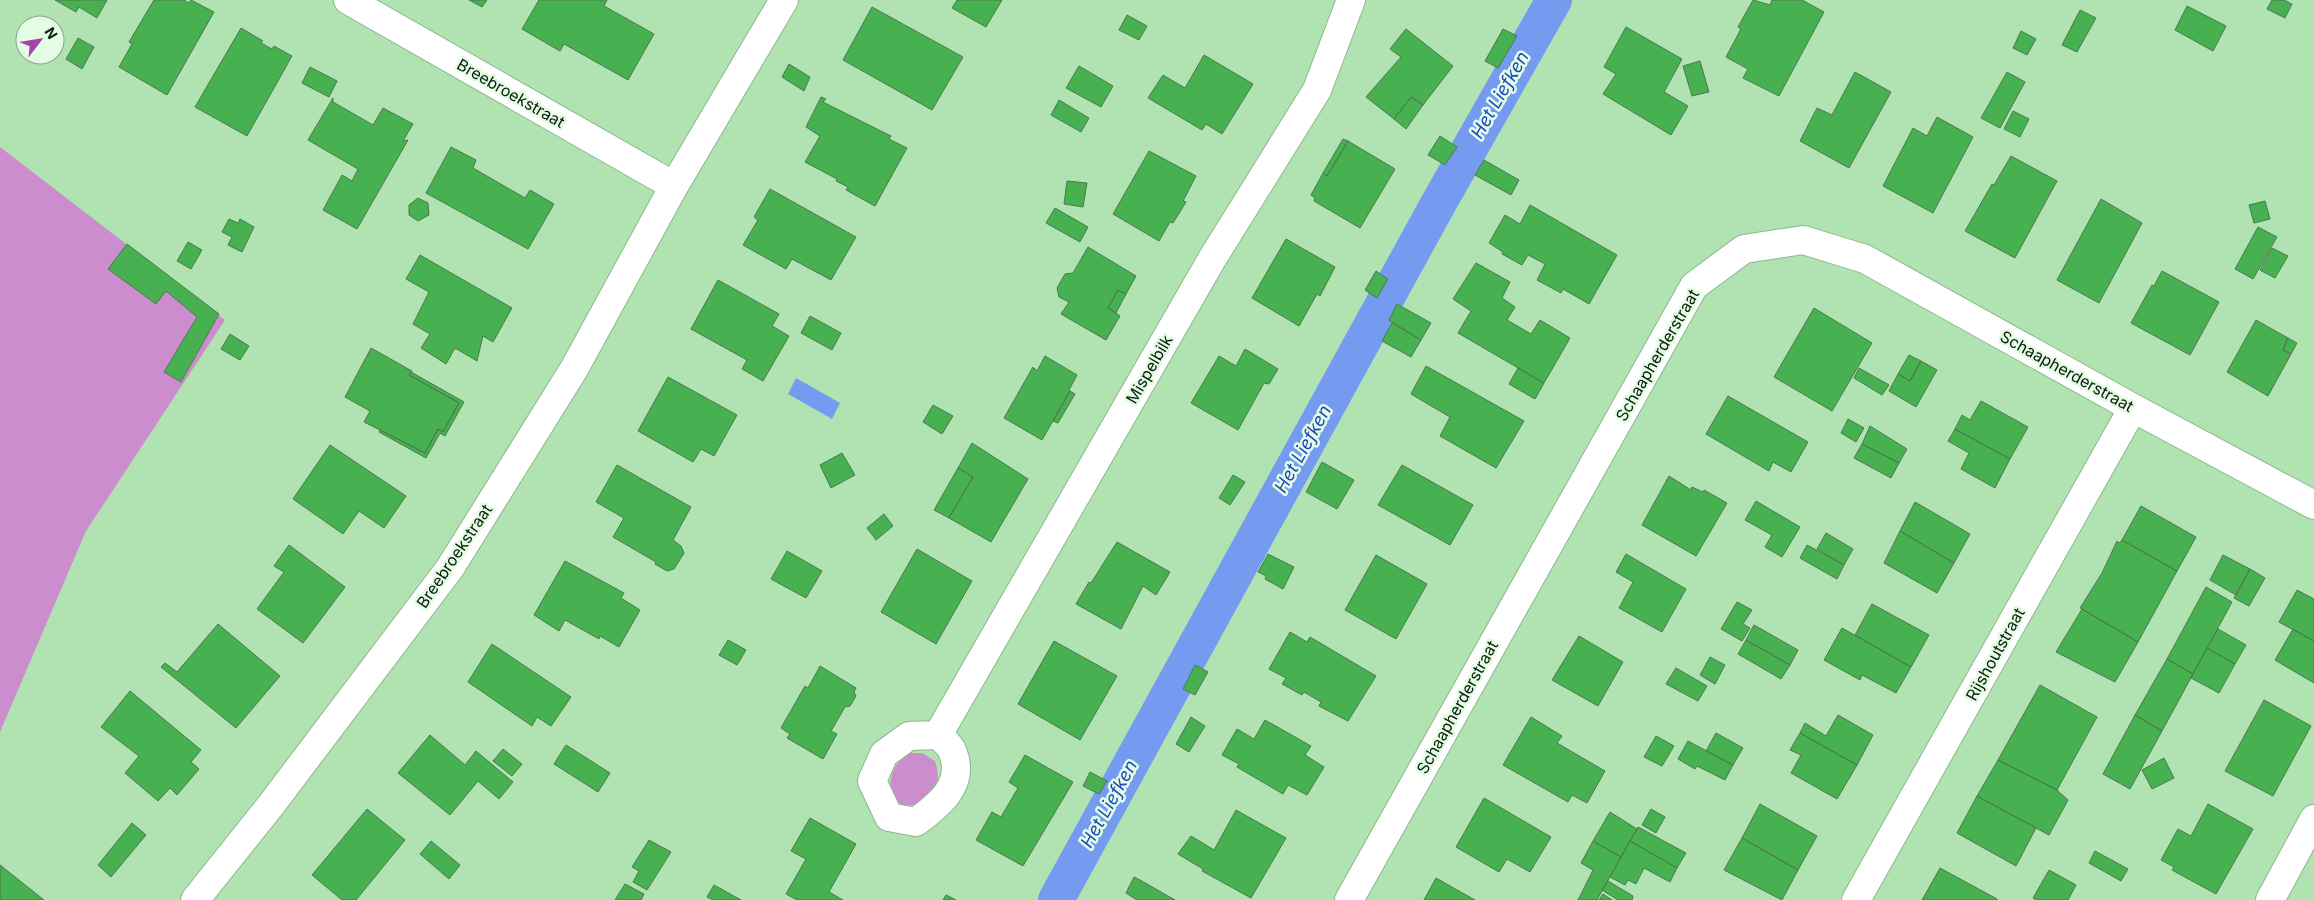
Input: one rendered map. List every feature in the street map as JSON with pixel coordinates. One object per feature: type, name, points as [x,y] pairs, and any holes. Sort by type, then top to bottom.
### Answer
[{"type":"street","name":"Breebroekstraat","points":[[348,0],[674,186]]},
{"type":"street","name":"Breebroekstraat","points":[[195,900],[270,805],[450,568],[574,369],[674,186],[784,0]]},
{"type":"street","name":"Mispelbilk","points":[[938,735],[1212,259],[1317,90],[1351,0]]},
{"type":"street","name":"Schaapherderstraat","points":[[1349,900],[1694,286],[1744,249],[1803,240],[1865,259],[2133,408],[2314,505]]},
{"type":"street","name":"Rijshoutstraat","points":[[1856,900],[2133,408]]},
{"type":"street","points":[[2270,900],[2314,819]]},
{"type":"shaded area","points":[[0,147],[225,320],[86,531],[0,732]]},
{"type":"shaded area","points":[[907,753],[922,753],[935,761],[938,781],[936,788],[925,800],[920,803],[904,805],[896,801],[891,795],[891,777],[898,762]]},
{"type":"water","points":[[796,378],[840,403],[832,419],[788,394]]},
{"type":"building","points":[[55,0],[107,0],[97,18],[79,7],[76,12]]},
{"type":"building","points":[[154,0],[184,0],[189,3],[191,0],[214,12],[167,95],[119,67],[132,44],[129,42]]},
{"type":"building","points":[[469,0],[487,0],[482,7]]},
{"type":"building","points":[[539,0],[607,0],[604,6],[654,34],[628,80],[564,44],[560,51],[522,29]]},
{"type":"building","points":[[957,0],[1002,0],[986,27],[952,8]]},
{"type":"building","points":[[1753,0],[1770,5],[1772,0],[1802,0],[1824,12],[1779,96],[1743,78],[1748,69],[1726,57],[1741,29],[1738,27]]},
{"type":"building","points":[[2272,0],[2284,0],[2292,4],[2285,18],[2267,9]]},
{"type":"building","points":[[2187,6],[2226,26],[2213,51],[2175,30]]},
{"type":"building","points":[[872,7],[963,57],[932,110],[843,60]]},
{"type":"building","points":[[2080,10],[2096,18],[2077,52],[2062,45]]},
{"type":"building","points":[[1127,15],[1147,26],[1139,40],[1119,30]]},
{"type":"building","points":[[1626,27],[1682,59],[1664,92],[1688,106],[1671,135],[1603,94],[1616,74],[1604,67]]},
{"type":"building","points":[[241,28],[263,41],[261,43],[272,49],[274,46],[292,56],[247,136],[195,107]]},
{"type":"building","points":[[1406,29],[1453,66],[1423,105],[1411,97],[1394,119],[1366,97],[1401,57],[1390,49]]},
{"type":"building","points":[[1503,29],[1517,36],[1498,68],[1485,61]]},
{"type":"building","points":[[2021,31],[2036,39],[2027,55],[2013,48]]},
{"type":"building","points":[[78,38],[94,47],[82,69],[66,59]]},
{"type":"building","points":[[1204,55],[1253,84],[1222,134],[1206,124],[1202,130],[1148,98],[1163,75],[1185,88]]},
{"type":"building","points":[[1700,61],[1709,92],[1692,96],[1683,66]]},
{"type":"building","points":[[789,64],[810,77],[804,91],[782,77]]},
{"type":"building","points":[[1079,66],[1113,86],[1101,107],[1066,88]]},
{"type":"building","points":[[310,67],[337,81],[329,97],[302,83]]},
{"type":"building","points":[[1855,72],[1891,92],[1849,168],[1800,141],[1817,108],[1832,115]]},
{"type":"building","points":[[2007,72],[2025,82],[2000,128],[1981,118]]},
{"type":"building","points":[[821,97],[826,99],[823,102],[891,136],[889,139],[907,148],[875,206],[846,190],[848,187],[836,181],[837,179],[805,162],[820,136],[806,127]]},
{"type":"building","points":[[1411,97],[1423,105],[1406,129],[1394,119]]},
{"type":"building","points":[[333,98],[333,102],[373,125],[383,108],[413,124],[403,141],[408,140],[357,229],[323,210],[342,175],[352,181],[358,169],[308,140]]},
{"type":"building","points":[[1059,100],[1089,118],[1081,132],[1051,115]]},
{"type":"building","points":[[2013,111],[2029,119],[2020,137],[2004,129]]},
{"type":"building","points":[[1937,117],[1973,137],[1933,213],[1883,186],[1913,128],[1927,136]]},
{"type":"building","points":[[1440,136],[1457,147],[1445,165],[1428,155]]},
{"type":"building","points":[[1343,139],[1348,141],[1327,176],[1323,173]]},
{"type":"building","points":[[1348,141],[1395,169],[1360,228],[1314,201],[1315,198],[1311,195],[1323,173],[1327,176]]},
{"type":"building","points":[[451,147],[476,160],[473,168],[525,198],[530,190],[554,204],[528,249],[426,193]]},
{"type":"building","points":[[1149,151],[1196,176],[1183,201],[1186,202],[1173,223],[1170,222],[1159,241],[1113,214]]},
{"type":"building","points":[[2011,156],[2057,181],[2015,258],[1965,231],[1992,184],[1994,185]]},
{"type":"building","points":[[1484,160],[1519,180],[1511,195],[1475,175]]},
{"type":"building","points":[[1067,181],[1087,183],[1083,207],[1064,204]]},
{"type":"building","points":[[770,189],[856,237],[831,280],[792,259],[786,269],[743,245],[758,220],[754,217]]},
{"type":"building","points":[[418,198],[428,203],[429,215],[418,221],[409,215],[409,205]]},
{"type":"building","points":[[2101,199],[2142,223],[2099,303],[2057,280]]},
{"type":"building","points":[[2265,201],[2270,219],[2254,223],[2249,205]]},
{"type":"building","points":[[1530,205],[1617,255],[1589,304],[1563,289],[1561,293],[1537,280],[1545,264],[1528,255],[1522,265],[1502,254],[1503,252],[1489,243],[1505,215],[1520,224]]},
{"type":"building","points":[[1055,208],[1088,227],[1080,242],[1046,223]]},
{"type":"building","points":[[229,219],[238,223],[240,219],[254,227],[242,252],[228,245],[232,237],[222,232]]},
{"type":"building","points":[[2258,227],[2277,237],[2253,279],[2235,269]]},
{"type":"building","points":[[1286,239],[1335,267],[1320,296],[1317,294],[1299,326],[1252,298]]},
{"type":"building","points":[[188,242],[202,250],[191,269],[177,261]]},
{"type":"building","points":[[127,244],[219,314],[181,382],[164,372],[197,317],[166,291],[156,304],[108,269]]},
{"type":"building","points":[[1088,247],[1136,276],[1126,294],[1118,290],[1108,308],[1120,316],[1106,340],[1061,314],[1069,302],[1059,297],[1057,288],[1065,274],[1073,273]]},
{"type":"building","points":[[2272,248],[2288,256],[2275,278],[2260,270]]},
{"type":"building","points":[[420,255],[512,308],[493,342],[483,336],[477,361],[455,348],[446,364],[421,348],[430,334],[413,324],[429,292],[406,279]]},
{"type":"building","points":[[1476,263],[1510,282],[1502,298],[1515,307],[1507,320],[1531,334],[1540,320],[1570,338],[1544,383],[1458,333],[1471,311],[1453,299]]},
{"type":"building","points":[[1376,271],[1388,279],[1377,298],[1365,290]]},
{"type":"building","points":[[2162,271],[2219,302],[2190,355],[2131,323]]},
{"type":"building","points":[[718,280],[779,314],[772,326],[789,336],[763,381],[742,369],[747,360],[691,329]]},
{"type":"building","points":[[1118,290],[1126,294],[1116,313],[1108,308]]},
{"type":"building","points":[[1397,304],[1431,323],[1421,340],[1389,320]]},
{"type":"building","points":[[1814,308],[1872,343],[1832,411],[1774,377]]},
{"type":"building","points":[[810,316],[841,333],[832,350],[801,333]]},
{"type":"building","points":[[2256,320],[2288,338],[2283,350],[2291,354],[2268,396],[2227,372]]},
{"type":"building","points":[[1392,323],[1421,340],[1411,357],[1382,341]]},
{"type":"building","points":[[230,334],[249,346],[240,360],[221,349]]},
{"type":"building","points":[[2288,338],[2297,343],[2291,354],[2283,350]]},
{"type":"building","points":[[371,348],[412,371],[409,375],[459,403],[443,432],[438,429],[425,453],[364,422],[370,411],[345,397]]},
{"type":"building","points":[[1245,349],[1278,369],[1269,384],[1264,383],[1238,430],[1191,403],[1219,356],[1236,366]]},
{"type":"building","points":[[1909,355],[1921,361],[1910,381],[1898,374]]},
{"type":"building","points":[[1045,356],[1077,375],[1042,440],[1004,418],[1033,367],[1037,371]]},
{"type":"building","points":[[1921,361],[1937,370],[1916,407],[1889,391],[1898,374],[1910,381]]},
{"type":"building","points":[[1426,366],[1524,421],[1496,468],[1440,436],[1450,417],[1411,394]]},
{"type":"building","points":[[1518,368],[1544,383],[1535,399],[1509,384]]},
{"type":"building","points":[[1859,368],[1889,385],[1882,395],[1854,378]]},
{"type":"building","points":[[411,372],[464,402],[445,436],[440,433],[426,458],[379,432],[380,430],[425,453],[438,429],[443,432],[459,403],[409,375]]},
{"type":"building","points":[[668,377],[737,415],[714,456],[701,449],[693,462],[638,431]]},
{"type":"building","points":[[1070,391],[1075,394],[1058,423],[1053,421]]},
{"type":"building","points":[[1728,396],[1808,442],[1791,472],[1773,462],[1769,471],[1706,434]]},
{"type":"building","points":[[1981,401],[2028,427],[2010,459],[1955,429],[1962,415],[1970,420]]},
{"type":"building","points":[[933,405],[953,416],[942,434],[923,422]]},
{"type":"building","points":[[1848,419],[1864,428],[1856,442],[1841,433]]},
{"type":"building","points":[[1870,426],[1907,449],[1899,463],[1862,444]]},
{"type":"building","points":[[1955,429],[2010,459],[1995,488],[1961,469],[1969,453],[1948,441]]},
{"type":"building","points":[[972,443],[1028,479],[991,542],[949,518],[973,477],[958,468]]},
{"type":"building","points":[[1862,444],[1899,463],[1891,478],[1854,458]]},
{"type":"building","points":[[330,445],[406,496],[384,528],[359,511],[343,534],[293,499]]},
{"type":"building","points":[[842,453],[855,475],[831,488],[820,465]]},
{"type":"building","points":[[1322,462],[1354,480],[1337,509],[1306,492]]},
{"type":"building","points":[[617,465],[691,507],[673,540],[681,546],[684,553],[674,569],[667,571],[655,564],[656,562],[613,537],[624,518],[596,502]]},
{"type":"building","points":[[1402,465],[1473,505],[1450,545],[1378,505]]},
{"type":"building","points":[[958,468],[973,477],[949,518],[934,510]]},
{"type":"building","points":[[1233,475],[1245,482],[1230,505],[1219,498]]},
{"type":"building","points":[[1669,476],[1691,490],[1692,487],[1703,492],[1704,490],[1727,503],[1696,556],[1642,525]]},
{"type":"building","points":[[1756,501],[1800,527],[1782,557],[1765,547],[1772,535],[1745,520]]},
{"type":"building","points":[[1915,502],[1970,534],[1954,563],[1900,531]]},
{"type":"building","points":[[2141,506],[2196,537],[2177,571],[2122,540]]},
{"type":"building","points":[[884,514],[893,526],[876,540],[867,528]]},
{"type":"building","points":[[1900,531],[1954,563],[1937,593],[1884,563]]},
{"type":"building","points":[[1826,533],[1853,549],[1844,565],[1817,549]]},
{"type":"building","points":[[2122,540],[2177,571],[2138,642],[2080,608],[2102,573],[2117,541],[2119,543]]},
{"type":"building","points":[[1117,542],[1170,572],[1156,595],[1143,586],[1121,629],[1076,604]]},
{"type":"building","points":[[289,545],[345,587],[303,643],[257,609],[284,572],[274,566]]},
{"type":"building","points":[[1807,545],[1844,565],[1837,579],[1800,558]]},
{"type":"building","points":[[917,549],[972,581],[936,644],[881,612]]},
{"type":"building","points":[[787,551],[822,571],[806,598],[771,579]]},
{"type":"building","points":[[1268,554],[1294,567],[1283,589],[1265,579],[1266,576],[1258,572]]},
{"type":"building","points":[[1626,554],[1686,589],[1662,632],[1619,608],[1633,582],[1616,572]]},
{"type":"building","points":[[1376,555],[1427,584],[1396,639],[1345,610]]},
{"type":"building","points":[[2223,555],[2250,569],[2236,595],[2210,580]]},
{"type":"building","points":[[565,561],[624,593],[621,598],[640,610],[619,647],[600,636],[599,639],[565,620],[559,631],[534,615]]},
{"type":"building","points":[[2250,569],[2265,578],[2249,606],[2234,598]]},
{"type":"building","points":[[2206,587],[2232,602],[2193,674],[2167,659]]},
{"type":"building","points":[[2297,590],[2314,599],[2314,641],[2279,622]]},
{"type":"building","points":[[1737,602],[1752,610],[1743,624],[1750,628],[1742,641],[1721,629]]},
{"type":"building","points":[[1872,604],[1929,635],[1911,667],[1855,635]]},
{"type":"building","points":[[2082,609],[2138,642],[2115,682],[2056,652]]},
{"type":"building","points":[[218,624],[280,676],[236,728],[161,667],[165,663],[177,672]]},
{"type":"building","points":[[1754,625],[1798,650],[1790,665],[1746,640]]},
{"type":"building","points":[[1842,628],[1911,667],[1896,693],[1862,675],[1860,680],[1824,660]]},
{"type":"building","points":[[2218,629],[2246,645],[2235,664],[2207,648]]},
{"type":"building","points":[[2293,629],[2314,641],[2314,683],[2275,660]]},
{"type":"building","points":[[1290,632],[1307,642],[1310,637],[1376,676],[1348,721],[1319,706],[1321,702],[1304,692],[1302,695],[1282,684],[1286,678],[1269,669]]},
{"type":"building","points":[[1579,636],[1623,662],[1598,706],[1552,680]]},
{"type":"building","points":[[728,640],[746,650],[737,665],[719,655]]},
{"type":"building","points":[[1746,640],[1790,665],[1781,679],[1738,654]]},
{"type":"building","points":[[1054,641],[1117,676],[1080,740],[1018,704]]},
{"type":"building","points":[[492,644],[571,697],[551,726],[537,717],[532,726],[468,682]]},
{"type":"building","points":[[2207,648],[2235,664],[2219,693],[2191,678]]},
{"type":"building","points":[[1710,657],[1725,665],[1715,684],[1700,675]]},
{"type":"building","points":[[2167,659],[2193,674],[2162,731],[2135,715]]},
{"type":"building","points":[[1195,665],[1208,672],[1195,695],[1183,689]]},
{"type":"building","points":[[820,666],[856,688],[854,692],[856,696],[850,706],[845,707],[831,731],[837,734],[823,759],[787,738],[790,734],[781,728],[805,686],[808,688]]},
{"type":"building","points":[[1676,668],[1707,686],[1698,701],[1666,684]]},
{"type":"building","points":[[2040,685],[2097,717],[2057,790],[1998,760]]},
{"type":"building","points":[[130,691],[201,750],[191,762],[199,769],[177,795],[170,788],[158,801],[125,773],[139,756],[101,727]]},
{"type":"building","points":[[2264,700],[2311,726],[2273,796],[2225,771]]},
{"type":"building","points":[[1838,715],[1873,735],[1857,765],[1800,733],[1805,723],[1826,736]]},
{"type":"building","points":[[2135,715],[2162,731],[2130,789],[2103,774]]},
{"type":"building","points":[[1191,717],[1205,726],[1189,752],[1176,744]]},
{"type":"building","points":[[1531,717],[1562,736],[1557,743],[1605,771],[1587,803],[1572,795],[1568,802],[1503,765]]},
{"type":"building","points":[[1265,720],[1311,746],[1305,755],[1324,767],[1307,795],[1288,785],[1283,794],[1237,767],[1239,764],[1222,755],[1237,729],[1254,739]]},
{"type":"building","points":[[1716,733],[1743,748],[1733,765],[1706,751]]},
{"type":"building","points":[[1800,733],[1857,765],[1837,799],[1791,773],[1801,755],[1790,750]]},
{"type":"building","points":[[430,735],[465,765],[476,751],[513,782],[499,799],[478,781],[450,815],[398,773]]},
{"type":"building","points":[[1656,736],[1674,746],[1662,766],[1644,757]]},
{"type":"building","points":[[1688,741],[1733,765],[1725,780],[1697,766],[1695,769],[1678,759]]},
{"type":"building","points":[[566,745],[610,773],[598,792],[554,764]]},
{"type":"building","points":[[503,749],[522,764],[512,776],[493,761]]},
{"type":"building","points":[[1025,755],[1073,782],[1023,866],[976,840],[992,812],[1001,817],[1018,788],[1009,782]]},
{"type":"building","points":[[2164,758],[2174,778],[2152,789],[2142,770]]},
{"type":"building","points":[[1998,760],[2057,790],[2068,800],[2049,835],[1977,796]]},
{"type":"building","points":[[1090,772],[1107,781],[1099,794],[1083,786]]},
{"type":"building","points":[[1977,796],[2036,828],[2016,866],[1957,833]]},
{"type":"building","points":[[1484,798],[1551,837],[1530,872],[1507,859],[1499,872],[1456,847]]},
{"type":"building","points":[[1760,804],[1817,836],[1798,870],[1742,838]]},
{"type":"building","points":[[2208,804],[2253,829],[2216,894],[2172,870],[2174,867],[2161,860],[2178,829],[2191,836]]},
{"type":"building","points":[[367,809],[405,840],[356,900],[342,900],[312,875]]},
{"type":"building","points":[[1651,809],[1665,817],[1656,833],[1642,825]]},
{"type":"building","points":[[1236,810],[1286,838],[1251,898],[1202,871],[1203,869],[1178,854],[1191,836],[1214,850]]},
{"type":"building","points":[[1610,812],[1637,829],[1621,857],[1593,841]]},
{"type":"building","points":[[810,818],[856,844],[829,892],[843,900],[797,900],[786,894],[806,859],[791,851]]},
{"type":"building","points":[[132,823],[146,835],[111,877],[98,865]]},
{"type":"building","points":[[1638,827],[1686,853],[1677,868],[1630,841]]},
{"type":"building","points":[[1742,838],[1798,870],[1782,900],[1724,870]]},
{"type":"building","points":[[649,840],[671,852],[647,890],[633,882],[639,871],[632,867]]},
{"type":"building","points":[[431,841],[460,865],[449,879],[420,854]]},
{"type":"building","points":[[1593,841],[1621,857],[1597,900],[1578,900],[1593,870],[1581,863]]},
{"type":"building","points":[[1630,841],[1677,868],[1670,882],[1644,868],[1636,884],[1628,880],[1625,885],[1610,877]]},
{"type":"building","points":[[2095,851],[2128,869],[2121,881],[2089,863]]},
{"type":"building","points":[[0,865],[44,900],[0,900]]},
{"type":"building","points":[[1940,868],[1997,899],[1997,900],[1922,900]]},
{"type":"building","points":[[2049,870],[2076,885],[2068,900],[2037,900],[2033,898]]},
{"type":"building","points":[[1134,877],[1175,900],[1137,900],[1126,893]]},
{"type":"building","points":[[1436,878],[1475,900],[1424,900]]},
{"type":"building","points":[[1608,881],[1633,896],[1632,900],[1618,900],[1602,890]]},
{"type":"building","points":[[625,884],[644,894],[641,900],[615,900]]},
{"type":"building","points":[[714,885],[741,900],[713,900],[707,897]]},
{"type":"building","points":[[1603,894],[1612,900],[1599,900]]},
{"type":"building","points":[[946,895],[956,900],[943,900]]},
{"type":"waterway","name":"Het Liefken","points":[[1056,900],[1437,206],[1554,0]]}]
